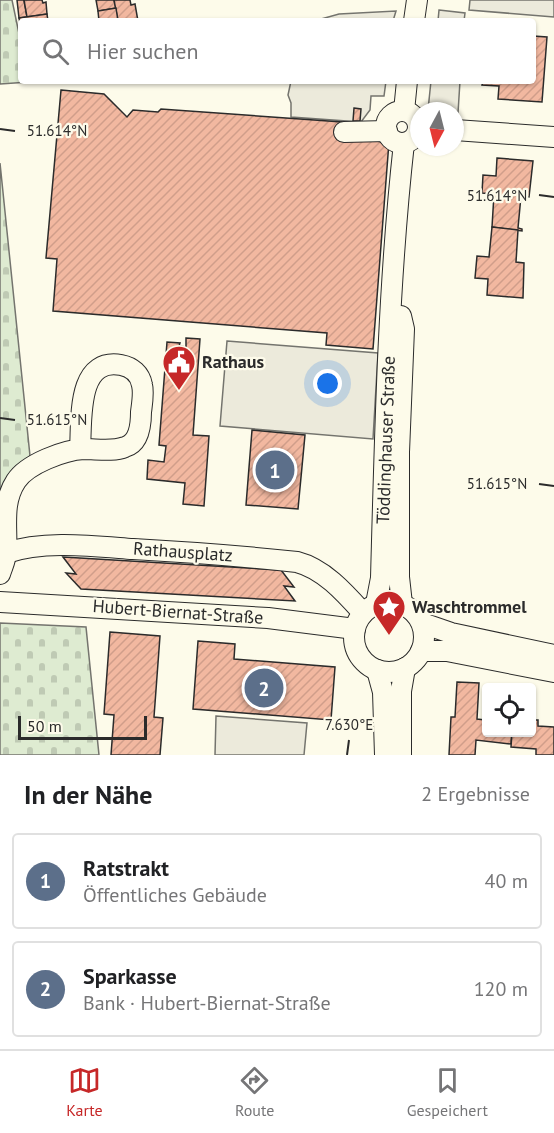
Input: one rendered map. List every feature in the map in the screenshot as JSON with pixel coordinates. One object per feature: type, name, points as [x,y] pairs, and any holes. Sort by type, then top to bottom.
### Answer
[{"type":"street","points":[[414,18],[417,0]]},
{"type":"street","points":[[404,111],[407,84]]},
{"type":"street","points":[[410,114],[399,111],[390,117],[386,126],[393,140],[404,143],[410,141]]},
{"type":"street","points":[[344,132],[387,131]]},
{"type":"street","points":[[464,131],[554,137]]},
{"type":"street","name":"Töddinghauser Straße","points":[[377,670],[368,665],[356,649],[365,615],[381,578],[387,384],[391,333],[390,301],[404,143]]},
{"type":"street","name":"Töddinghauser Straße","points":[[394,275],[404,328],[399,463],[399,577],[402,604]]},
{"type":"street","points":[[0,574],[6,553],[4,523],[8,502],[15,483],[24,472],[39,463],[80,450],[126,447],[134,441],[141,426],[143,386],[138,374],[128,367],[105,366],[93,371],[86,384],[80,450]]},
{"type":"street","name":"Rathausplatz","points":[[6,553],[39,545],[112,547],[225,554],[297,562],[307,564],[318,571],[344,592],[365,615]]},
{"type":"street","name":"Hubert-Biernat-Straße","points":[[0,602],[267,618],[365,615]]},
{"type":"street","points":[[365,615],[384,602],[402,604],[417,615],[424,633],[421,651],[411,664],[405,668],[386,672],[377,670],[383,692],[385,755]]},
{"type":"street","points":[[422,623],[451,633],[554,655]]},
{"type":"street","points":[[421,651],[447,651],[554,672]]},
{"type":"street","points":[[401,755],[400,691],[405,668]]},
{"type":"green space","points":[[0,0],[12,0],[18,29],[18,83],[0,84]]},
{"type":"green space","points":[[0,163],[30,456],[7,477],[0,500]]},
{"type":"green space","points":[[0,623],[86,627],[99,755],[0,755]]},
{"type":"shaded area","points":[[470,0],[554,0],[554,17],[469,10]]},
{"type":"shaded area","points":[[439,10],[465,13],[464,18],[438,18]]},
{"type":"shaded area","points":[[396,11],[394,18],[325,18],[339,14]]},
{"type":"shaded area","points":[[290,84],[386,84],[384,96],[371,96],[370,110],[361,122],[291,117],[291,103],[288,95]]},
{"type":"shaded area","points":[[431,84],[460,84],[459,102],[429,102]]},
{"type":"shaded area","points":[[227,341],[378,353],[373,439],[220,426]]},
{"type":"shaded area","points":[[216,716],[307,723],[304,755],[215,755]]},
{"type":"building","points":[[17,0],[24,0],[27,17],[19,18]]},
{"type":"building","points":[[24,0],[46,2],[47,14],[27,17]]},
{"type":"building","points":[[96,0],[114,0],[116,8],[98,11]]},
{"type":"building","points":[[114,0],[130,0],[131,5],[135,4],[137,18],[117,18]]},
{"type":"building","points":[[116,8],[118,18],[99,18],[98,11]]},
{"type":"building","points":[[47,14],[48,18],[19,18]]},
{"type":"building","points":[[536,36],[547,37],[542,102],[498,99],[499,86],[482,85],[536,84]]},
{"type":"building","points":[[61,90],[104,94],[127,117],[133,110],[158,112],[161,109],[342,122],[343,139],[389,142],[373,349],[326,345],[327,333],[53,311],[57,259],[46,258]]},
{"type":"building","points":[[354,108],[361,109],[360,121],[353,121]]},
{"type":"building","points":[[497,158],[533,161],[529,197],[521,196],[518,228],[522,231],[492,227],[494,194],[482,193],[483,175],[496,176]]},
{"type":"building","points":[[492,227],[518,230],[516,262],[524,263],[523,298],[487,295],[488,279],[475,278],[477,256],[489,257]]},
{"type":"building","name":"Rathaus","points":[[186,338],[200,339],[193,435],[209,436],[204,506],[183,504],[185,483],[147,479],[148,460],[164,462],[166,446],[159,445],[167,342],[180,343],[179,346],[186,347]]},
{"type":"building","points":[[252,430],[305,435],[298,509],[246,505]]},
{"type":"building","points":[[63,557],[281,570],[294,587],[284,586],[295,601],[81,589],[66,573],[76,574]]},
{"type":"building","points":[[110,632],[160,636],[154,717],[163,718],[160,755],[111,755],[114,715],[104,714]]},
{"type":"building","points":[[198,641],[235,644],[234,659],[335,667],[331,720],[193,709]]},
{"type":"building","points":[[457,682],[479,683],[477,719],[482,720],[482,737],[512,737],[511,744],[476,740],[475,755],[449,755],[451,717],[455,717]]},
{"type":"building","points":[[536,720],[538,720],[538,726],[554,727],[554,755],[536,755],[536,749],[511,747],[512,737],[536,737]]},
{"type":"place","name":"Rathaus","points":[[179,391]]},
{"type":"place","name":"Ratstrakt","points":[[275,470]]},
{"type":"place","name":"Waschtrommel","points":[[389,636]]},
{"type":"place","name":"Sparkasse","points":[[264,688]]}]
